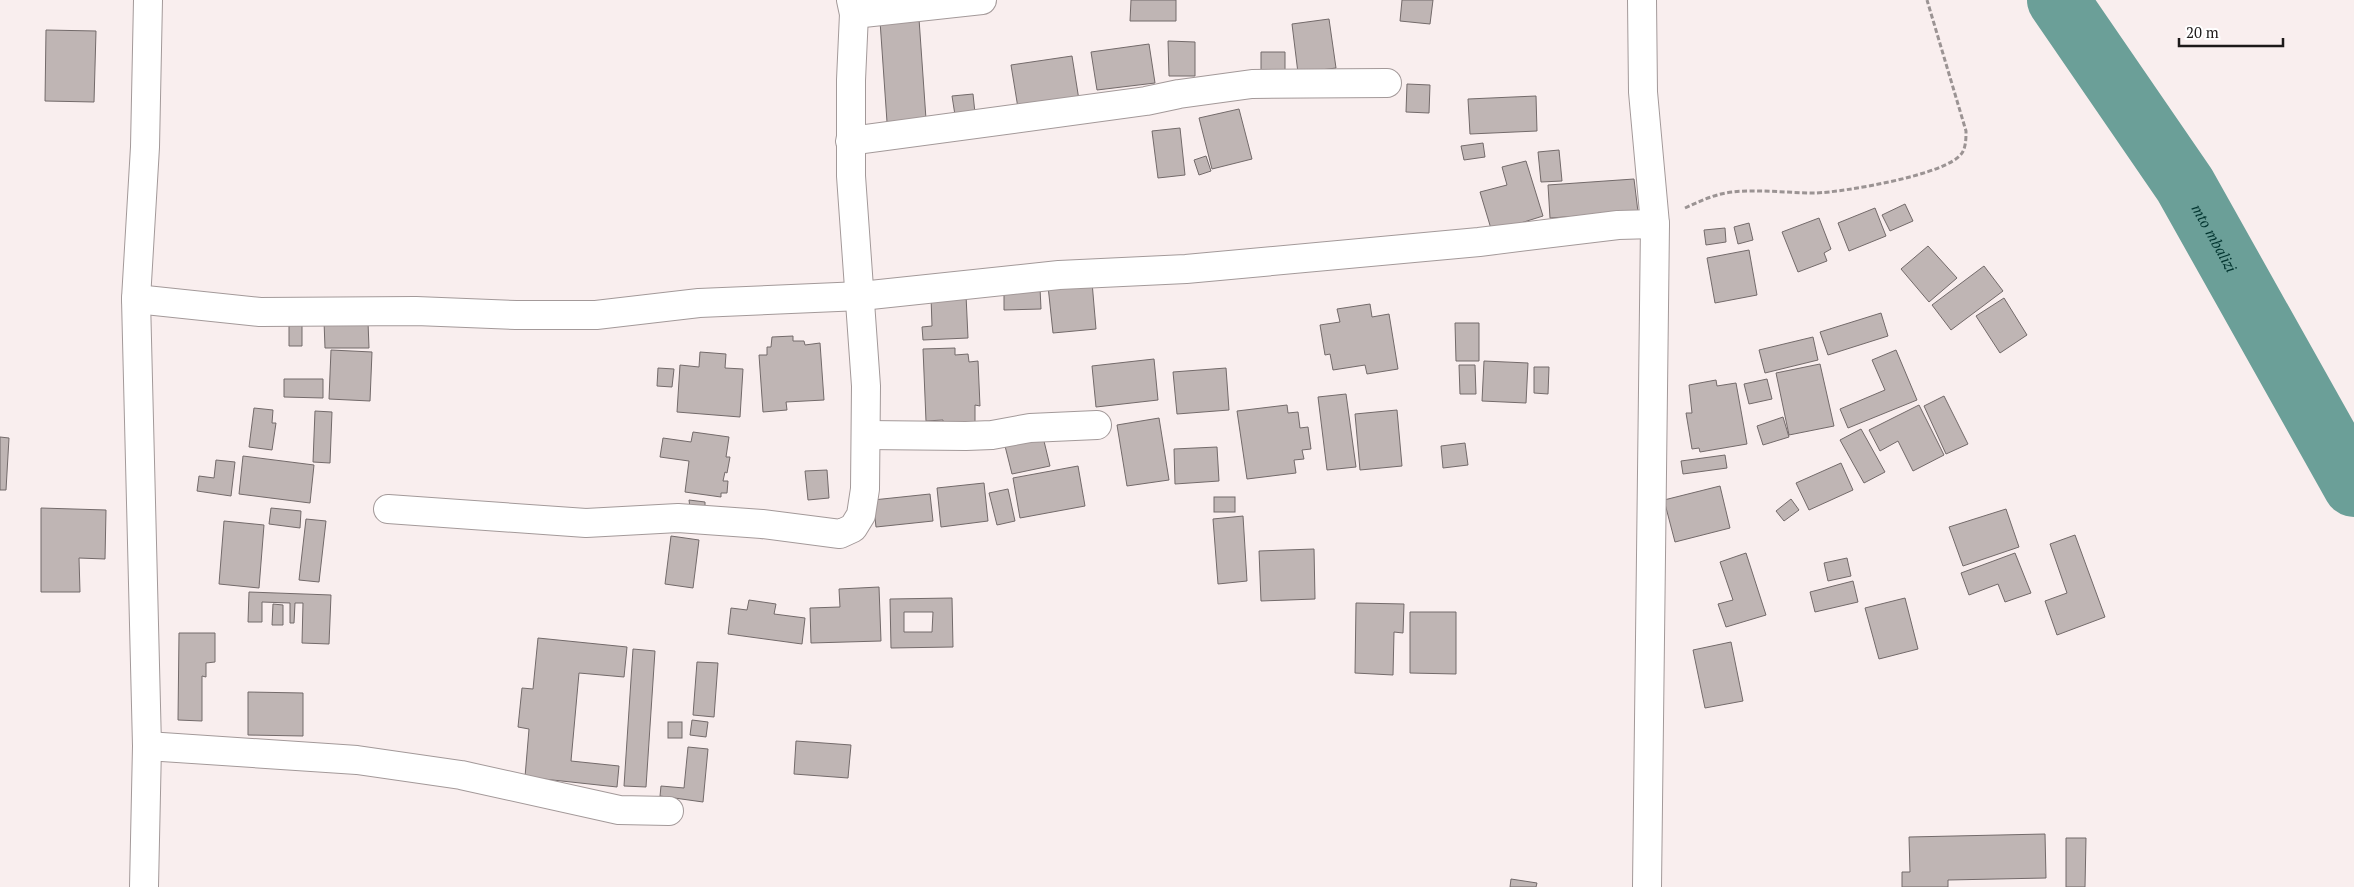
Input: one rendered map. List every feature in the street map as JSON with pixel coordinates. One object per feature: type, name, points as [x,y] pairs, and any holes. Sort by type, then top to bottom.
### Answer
[{"type":"street","points":[[144,887],[147,746],[136,299],[145,147],[148,0]]},
{"type":"street","points":[[388,509],[586,523],[678,518],[762,524],[840,534],[853,528],[861,514],[865,489],[866,386],[850,141],[853,7],[982,0]]},
{"type":"street","points":[[1642,0],[1643,92],[1655,224],[1647,887]]},
{"type":"street","points":[[850,141],[1146,101],[1179,94],[1252,84],[1387,82]]},
{"type":"street","points":[[136,299],[260,312],[464,312],[562,316],[636,311],[699,303],[861,296],[1059,275],[1186,270],[1479,242],[1609,226],[1655,224]]},
{"type":"street","points":[[866,436],[926,434],[992,435],[1030,428],[1097,425]]},
{"type":"street","points":[[147,746],[357,760],[461,775],[619,810],[669,812]]},
{"type":"path","points":[[1655,224],[1716,195],[1734,192],[1798,193],[1840,190],[1904,178],[1955,160],[1962,153],[1966,141],[1966,131],[1926,0]]},
{"type":"building","points":[[1131,0],[1176,0],[1176,21],[1130,21]]},
{"type":"building","points":[[1402,0],[1433,0],[1430,24],[1400,21]]},
{"type":"building","points":[[919,19],[926,119],[887,122],[880,21]]},
{"type":"building","points":[[1329,19],[1336,68],[1298,73],[1292,24]]},
{"type":"building","points":[[46,30],[96,31],[94,102],[45,101]]},
{"type":"building","points":[[1168,41],[1195,42],[1195,76],[1169,76]]},
{"type":"building","points":[[1149,44],[1155,83],[1097,90],[1091,52]]},
{"type":"building","points":[[1261,52],[1285,52],[1285,78],[1261,77]]},
{"type":"building","points":[[1072,56],[1079,100],[1018,108],[1011,65]]},
{"type":"building","points":[[1407,84],[1430,85],[1429,113],[1406,112]]},
{"type":"building","points":[[973,94],[975,113],[955,115],[952,96]]},
{"type":"building","points":[[1536,96],[1537,131],[1470,134],[1468,99]]},
{"type":"building","points":[[1239,109],[1252,159],[1212,169],[1199,118]]},
{"type":"building","points":[[1180,128],[1185,175],[1158,178],[1152,131]]},
{"type":"building","points":[[1483,143],[1485,157],[1464,160],[1461,146]]},
{"type":"building","points":[[1559,150],[1562,181],[1541,182],[1538,152]]},
{"type":"building","points":[[1206,156],[1211,171],[1199,175],[1194,160]]},
{"type":"building","points":[[1526,161],[1543,216],[1492,232],[1480,192],[1507,185],[1502,167]]},
{"type":"building","points":[[1634,179],[1638,212],[1550,218],[1548,185]]},
{"type":"building","points":[[1905,204],[1913,221],[1890,231],[1882,215]]},
{"type":"building","points":[[1875,208],[1886,236],[1849,251],[1838,223]]},
{"type":"building","points":[[1819,218],[1831,249],[1824,253],[1827,261],[1798,272],[1782,232]]},
{"type":"building","points":[[1749,223],[1753,240],[1738,244],[1734,227]]},
{"type":"building","points":[[1725,228],[1726,242],[1706,245],[1704,230]]},
{"type":"building","points":[[1928,246],[1957,278],[1929,302],[1901,269]]},
{"type":"building","points":[[1749,250],[1757,295],[1715,303],[1707,258]]},
{"type":"building","points":[[1984,266],[2003,291],[1951,330],[1932,305]]},
{"type":"building","points":[[1092,282],[1096,329],[1053,333],[1048,286]]},
{"type":"building","points":[[1040,288],[1041,309],[1004,310],[1004,289]]},
{"type":"building","points":[[966,295],[968,338],[923,340],[922,327],[932,326],[931,297]]},
{"type":"building","points":[[2004,298],[2027,335],[2000,353],[1976,316]]},
{"type":"building","points":[[1370,304],[1372,317],[1389,314],[1398,369],[1367,374],[1365,365],[1333,370],[1330,354],[1325,355],[1320,325],[1340,322],[1337,309]]},
{"type":"building","points":[[1881,313],[1888,336],[1828,355],[1820,332]]},
{"type":"building","points":[[324,321],[368,322],[369,348],[325,348]]},
{"type":"building","points":[[1455,323],[1479,323],[1479,361],[1456,361]]},
{"type":"building","points":[[289,324],[302,325],[302,346],[289,346]]},
{"type":"building","points":[[793,336],[793,341],[804,341],[805,345],[820,343],[824,400],[786,402],[787,410],[763,412],[759,355],[767,355],[767,347],[771,347],[772,337]]},
{"type":"building","points":[[1813,337],[1818,360],[1765,373],[1759,350]]},
{"type":"building","points":[[955,348],[955,355],[968,354],[969,362],[978,361],[980,406],[975,405],[975,425],[943,426],[943,420],[926,421],[923,349]]},
{"type":"building","points":[[331,350],[372,352],[370,401],[329,399]]},
{"type":"building","points":[[1896,350],[1917,400],[1848,428],[1840,409],[1885,390],[1872,360]]},
{"type":"building","points":[[700,352],[726,354],[725,368],[743,369],[740,417],[677,412],[680,365],[699,367]]},
{"type":"building","points":[[1154,359],[1158,400],[1096,407],[1092,366]]},
{"type":"building","points":[[1484,361],[1528,363],[1526,403],[1482,401]]},
{"type":"building","points":[[1820,364],[1834,426],[1789,435],[1776,373]]},
{"type":"building","points":[[1459,365],[1475,365],[1476,394],[1460,394]]},
{"type":"building","points":[[1534,367],[1549,367],[1548,394],[1534,393]]},
{"type":"building","points":[[658,368],[674,369],[672,387],[657,386]]},
{"type":"building","points":[[1226,368],[1229,410],[1177,414],[1173,372]]},
{"type":"building","points":[[284,379],[323,379],[323,398],[284,397]]},
{"type":"building","points":[[1767,379],[1772,399],[1749,404],[1744,384]]},
{"type":"building","points":[[1716,380],[1717,386],[1736,383],[1747,444],[1700,452],[1699,448],[1692,449],[1686,413],[1692,413],[1689,385]]},
{"type":"building","points":[[1346,394],[1356,467],[1327,470],[1318,397]]},
{"type":"building","points":[[1944,396],[1968,444],[1946,454],[1924,406]]},
{"type":"building","points":[[1287,405],[1288,413],[1298,412],[1300,428],[1308,427],[1311,449],[1302,450],[1304,459],[1294,460],[1296,473],[1247,479],[1237,411]]},
{"type":"building","points":[[1919,405],[1944,455],[1913,471],[1898,441],[1880,451],[1869,430]]},
{"type":"building","points":[[254,408],[273,410],[272,423],[276,423],[272,450],[249,447]]},
{"type":"building","points":[[1397,410],[1402,466],[1360,470],[1355,414]]},
{"type":"building","points":[[315,411],[332,412],[330,463],[313,462]]},
{"type":"building","points":[[1783,417],[1789,437],[1763,445],[1757,426]]},
{"type":"building","points":[[1159,418],[1169,480],[1127,486],[1117,425]]},
{"type":"building","points":[[1861,429],[1885,472],[1864,483],[1840,440]]},
{"type":"building","points":[[693,432],[729,437],[726,457],[730,457],[727,473],[725,472],[723,481],[728,481],[727,493],[721,493],[721,497],[685,492],[689,461],[660,457],[663,438],[691,442]]},
{"type":"building","points":[[0,437],[9,438],[6,490],[0,490]]},
{"type":"building","points":[[1043,437],[1050,466],[1012,474],[1005,446]]},
{"type":"building","points":[[1465,443],[1468,465],[1443,468],[1441,446]]},
{"type":"building","points":[[1217,447],[1219,481],[1175,484],[1174,449]]},
{"type":"building","points":[[1725,455],[1727,468],[1683,474],[1681,461]]},
{"type":"building","points":[[243,456],[314,465],[310,503],[239,494]]},
{"type":"building","points":[[216,460],[235,462],[231,496],[197,491],[199,476],[214,478]]},
{"type":"building","points":[[1841,463],[1853,490],[1809,510],[1796,483]]},
{"type":"building","points":[[1078,466],[1085,506],[1020,518],[1013,478]]},
{"type":"building","points":[[827,470],[829,498],[808,500],[805,471]]},
{"type":"building","points":[[984,483],[988,521],[941,527],[937,488]]},
{"type":"building","points":[[1720,486],[1730,528],[1675,542],[1664,500]]},
{"type":"building","points":[[1008,489],[1015,521],[997,525],[989,493]]},
{"type":"building","points":[[930,494],[933,521],[876,527],[873,500]]},
{"type":"building","points":[[1214,497],[1235,497],[1235,512],[1214,512]]},
{"type":"building","points":[[1791,499],[1799,510],[1784,521],[1776,511]]},
{"type":"building","points":[[689,500],[705,502],[705,514],[690,508]]},
{"type":"building","points":[[41,508],[106,510],[105,559],[79,558],[80,592],[41,592]]},
{"type":"building","points":[[271,508],[301,511],[300,528],[269,524]]},
{"type":"building","points":[[2006,509],[2019,547],[1963,566],[1949,527]]},
{"type":"building","points":[[1243,516],[1247,581],[1218,584],[1213,519]]},
{"type":"building","points":[[306,519],[326,521],[319,582],[299,580]]},
{"type":"building","points":[[224,521],[264,525],[259,588],[219,584]]},
{"type":"building","points":[[2075,535],[2105,617],[2057,635],[2045,601],[2067,593],[2050,544]]},
{"type":"building","points":[[671,536],[699,540],[693,588],[665,584]]},
{"type":"building","points":[[1314,549],[1315,599],[1261,601],[1259,551]]},
{"type":"building","points":[[1746,553],[1766,615],[1726,627],[1718,604],[1733,600],[1720,562]]},
{"type":"building","points":[[2015,553],[2031,593],[2005,602],[1998,584],[1969,595],[1961,573]]},
{"type":"building","points":[[1847,558],[1851,576],[1828,581],[1824,563]]},
{"type":"building","points":[[1853,581],[1858,602],[1815,612],[1810,592]]},
{"type":"building","points":[[879,587],[881,641],[811,643],[810,608],[840,607],[839,589]]},
{"type":"building","points":[[249,592],[331,595],[329,644],[302,643],[303,603],[295,603],[294,623],[290,623],[290,603],[262,602],[262,622],[248,622]]},
{"type":"building","points":[[952,598],[953,647],[891,648],[890,599]],"holes":[[[904,612],[933,612],[932,632],[904,632]]]},
{"type":"building","points":[[1905,598],[1918,649],[1879,659],[1865,608]]},
{"type":"building","points":[[749,600],[776,604],[774,614],[805,618],[802,644],[728,634],[731,608],[747,610]]},
{"type":"building","points":[[1356,603],[1404,604],[1403,633],[1394,632],[1393,675],[1355,673]]},
{"type":"building","points":[[273,604],[283,605],[283,625],[272,625]]},
{"type":"building","points":[[1410,612],[1456,612],[1456,674],[1410,673]]},
{"type":"building","points":[[179,633],[215,633],[215,662],[206,663],[206,677],[202,676],[202,721],[178,720]]},
{"type":"building","points":[[538,638],[627,647],[624,677],[579,673],[571,761],[619,766],[617,787],[525,777],[529,729],[518,727],[522,688],[533,689]]},
{"type":"building","points":[[1731,642],[1743,701],[1705,708],[1693,650]]},
{"type":"building","points":[[633,649],[655,651],[646,787],[624,786]]},
{"type":"building","points":[[697,662],[718,663],[714,717],[693,715]]},
{"type":"building","points":[[248,692],[303,693],[303,736],[248,735]]},
{"type":"building","points":[[692,720],[708,722],[706,737],[690,735]]},
{"type":"building","points":[[668,722],[682,722],[682,738],[668,738]]},
{"type":"building","points":[[796,741],[851,745],[848,778],[794,774]]},
{"type":"building","points":[[688,747],[708,749],[703,802],[660,796],[661,786],[684,788]]},
{"type":"building","points":[[2045,834],[2046,878],[1948,880],[1948,887],[1902,887],[1902,872],[1910,872],[1909,837]]},
{"type":"building","points":[[2066,838],[2086,838],[2085,887],[2066,887]]},
{"type":"building","points":[[1511,879],[1537,883],[1536,887],[1510,887]]},
{"type":"waterway","name":"mto mbalizi","points":[[2058,0],[2185,185],[2354,486]]}]
